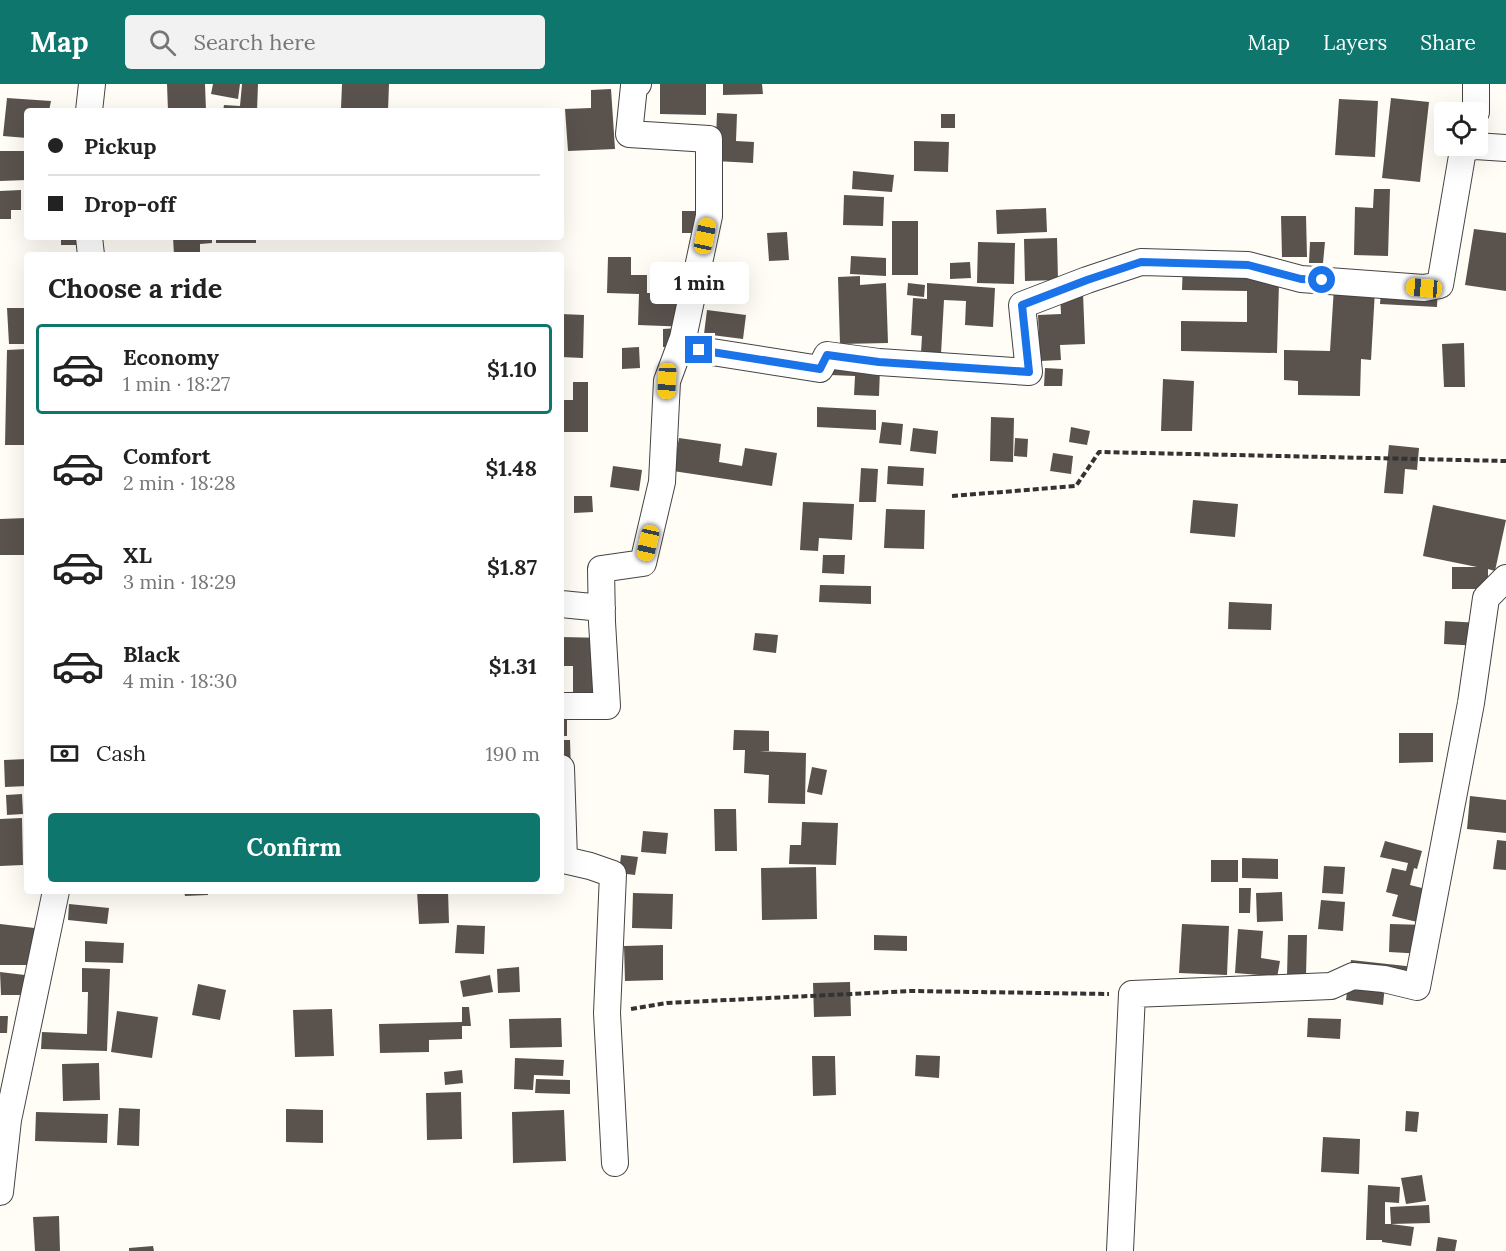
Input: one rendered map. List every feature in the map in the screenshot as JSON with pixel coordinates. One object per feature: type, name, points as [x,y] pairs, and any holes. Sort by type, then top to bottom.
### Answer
[{"type":"street","points":[[89,108],[92,84]]},
{"type":"street","points":[[564,706],[607,706],[601,569],[643,563],[662,482],[667,381],[683,338],[709,216],[709,139],[628,134],[634,86],[638,84]]},
{"type":"street","points":[[1476,84],[1476,102]]},
{"type":"street","points":[[1488,147],[1506,148]]},
{"type":"street","points":[[680,346],[820,369],[827,355],[879,362],[1029,372],[1022,305],[1141,262],[1248,265],[1301,279],[1424,288],[1440,285],[1462,156]]},
{"type":"street","points":[[1120,1251],[1132,994],[1331,986],[1353,976],[1384,979],[1417,987],[1471,703],[1486,598],[1506,578]]},
{"type":"street","points":[[564,604],[602,608]]},
{"type":"street","points":[[564,860],[613,874],[607,1013],[615,1163]]},
{"type":"street","points":[[0,1192],[8,1120],[10,1060],[55,894]]},
{"type":"path","points":[[952,496],[1076,486],[1100,452],[1506,461]]},
{"type":"path","points":[[607,1013],[667,1003],[911,991],[1132,994]]},
{"type":"building","points":[[167,84],[205,84],[206,108],[168,108]]},
{"type":"building","points":[[213,84],[240,84],[238,99],[211,94]]},
{"type":"building","points":[[242,84],[258,84],[257,108],[224,108],[224,105],[240,106]]},
{"type":"building","points":[[342,84],[389,84],[388,108],[341,108]]},
{"type":"building","points":[[660,84],[706,84],[706,115],[660,114]]},
{"type":"building","points":[[723,84],[762,84],[763,94],[723,95]]},
{"type":"building","points":[[611,89],[615,149],[568,151],[565,109],[591,108],[591,90]]},
{"type":"building","points":[[7,98],[51,101],[50,108],[24,108],[24,138],[3,136]]},
{"type":"building","points":[[1391,98],[1429,102],[1420,182],[1382,178]]},
{"type":"building","points":[[1339,99],[1378,101],[1375,157],[1335,155]]},
{"type":"building","points":[[717,113],[737,114],[736,141],[754,142],[753,163],[715,161]]},
{"type":"building","points":[[941,114],[955,114],[955,128],[941,128]]},
{"type":"building","points":[[914,141],[949,142],[948,172],[914,171]]},
{"type":"building","points":[[0,151],[24,151],[24,180],[0,181]]},
{"type":"building","points":[[853,171],[894,175],[892,192],[852,189]]},
{"type":"building","points":[[1374,189],[1390,189],[1388,256],[1354,255],[1355,207],[1373,208]]},
{"type":"building","points":[[21,190],[21,210],[11,210],[11,219],[0,219],[0,191]]},
{"type":"building","points":[[844,195],[884,197],[883,226],[843,225]]},
{"type":"building","points":[[1046,208],[1047,232],[997,234],[996,210]]},
{"type":"building","points":[[682,211],[705,211],[705,233],[682,233]]},
{"type":"building","points":[[1281,216],[1306,216],[1307,257],[1282,257]]},
{"type":"building","points":[[892,221],[918,221],[918,275],[892,275]]},
{"type":"building","points":[[1474,229],[1506,233],[1506,291],[1465,285]]},
{"type":"building","points":[[787,232],[789,260],[769,261],[767,233]]},
{"type":"building","points":[[1057,238],[1058,280],[1025,281],[1024,239]]},
{"type":"building","points":[[61,240],[84,240],[84,245],[61,245]]},
{"type":"building","points":[[173,240],[212,240],[212,243],[200,244],[200,252],[174,252]]},
{"type":"building","points":[[216,240],[256,240],[256,243],[216,243]]},
{"type":"building","points":[[978,242],[1015,243],[1014,284],[977,283]]},
{"type":"building","points":[[1310,242],[1325,242],[1323,263],[1309,263]]},
{"type":"building","points":[[851,256],[886,258],[886,276],[850,274]]},
{"type":"building","points":[[608,257],[631,257],[631,275],[647,275],[647,293],[691,294],[690,327],[638,325],[639,294],[607,293]]},
{"type":"building","points":[[1183,260],[1262,261],[1262,283],[1279,283],[1277,353],[1181,351],[1181,321],[1247,322],[1247,291],[1182,290]]},
{"type":"building","points":[[970,262],[971,278],[950,279],[950,263]]},
{"type":"building","points":[[860,276],[860,285],[886,283],[888,343],[840,344],[838,277]]},
{"type":"building","points":[[1382,279],[1438,280],[1437,307],[1380,304]]},
{"type":"building","points":[[908,283],[925,285],[924,297],[907,295]]},
{"type":"building","points":[[927,283],[995,288],[993,327],[965,325],[966,301],[944,300],[941,354],[921,353],[922,336],[911,335],[913,298],[927,299]]},
{"type":"building","points":[[1334,287],[1375,290],[1371,360],[1361,359],[1360,396],[1298,395],[1298,381],[1284,380],[1284,350],[1330,351]]},
{"type":"building","points":[[1083,293],[1085,344],[1060,345],[1061,360],[1040,361],[1038,315],[1061,314],[1060,294]]},
{"type":"building","points":[[7,308],[24,308],[24,344],[9,344]]},
{"type":"building","points":[[707,310],[746,315],[743,339],[704,334]]},
{"type":"building","points":[[564,314],[584,315],[583,358],[564,357]]},
{"type":"building","points":[[679,328],[679,347],[663,347],[663,329]]},
{"type":"building","points":[[1464,343],[1465,387],[1444,387],[1442,344]]},
{"type":"building","points":[[639,347],[640,368],[622,369],[622,348]]},
{"type":"building","points":[[832,347],[880,369],[879,396],[854,395],[855,376],[831,375]]},
{"type":"building","points":[[24,349],[24,445],[5,445],[7,350]]},
{"type":"building","points":[[1045,368],[1063,369],[1062,386],[1044,386]]},
{"type":"building","points":[[1163,379],[1194,381],[1192,431],[1161,431]]},
{"type":"building","points":[[573,382],[588,382],[588,432],[564,432],[564,400],[573,400]]},
{"type":"building","points":[[817,407],[876,410],[876,430],[817,427]]},
{"type":"building","points":[[991,417],[1014,418],[1013,462],[990,461]]},
{"type":"building","points":[[882,422],[903,424],[901,445],[879,443]]},
{"type":"building","points":[[1071,427],[1090,431],[1087,445],[1069,442]]},
{"type":"building","points":[[913,428],[938,431],[936,454],[910,451]]},
{"type":"building","points":[[679,438],[721,444],[719,462],[742,466],[745,448],[777,453],[772,486],[673,471]]},
{"type":"building","points":[[1015,438],[1028,439],[1027,457],[1014,456]]},
{"type":"building","points":[[1389,445],[1419,448],[1417,470],[1405,469],[1403,494],[1384,493]]},
{"type":"building","points":[[1053,453],[1073,456],[1071,474],[1050,471]]},
{"type":"building","points":[[613,466],[642,470],[639,491],[610,487]]},
{"type":"building","points":[[888,466],[924,468],[923,486],[887,484]]},
{"type":"building","points":[[861,468],[878,469],[876,502],[859,502]]},
{"type":"building","points":[[574,496],[592,496],[593,512],[574,513]]},
{"type":"building","points":[[1193,500],[1238,504],[1235,537],[1190,533]]},
{"type":"building","points":[[803,502],[854,504],[852,540],[819,538],[818,551],[800,550]]},
{"type":"building","points":[[1433,505],[1506,520],[1495,571],[1488,569],[1488,589],[1452,589],[1452,567],[1477,567],[1423,556]]},
{"type":"building","points":[[886,509],[925,510],[924,549],[884,548]]},
{"type":"building","points":[[24,518],[24,555],[0,555],[0,519]]},
{"type":"building","points":[[823,555],[845,555],[844,574],[822,573]]},
{"type":"building","points":[[820,585],[871,586],[871,604],[819,602]]},
{"type":"building","points":[[1229,602],[1272,604],[1271,630],[1228,629]]},
{"type":"building","points":[[1445,621],[1481,623],[1480,646],[1444,644]]},
{"type":"building","points":[[755,633],[778,635],[776,653],[753,650]]},
{"type":"building","points":[[564,637],[607,638],[606,694],[573,693],[573,666],[564,666]]},
{"type":"building","points":[[564,716],[567,716],[567,736],[564,736]]},
{"type":"building","points":[[734,730],[769,731],[769,751],[759,751],[806,753],[805,804],[768,803],[769,775],[744,773],[745,750],[733,750]]},
{"type":"building","points":[[1399,733],[1433,733],[1433,762],[1399,763]]},
{"type":"building","points":[[564,740],[570,740],[571,774],[564,774]]},
{"type":"building","points":[[24,759],[24,786],[5,787],[4,760]]},
{"type":"building","points":[[812,767],[827,770],[822,795],[807,792]]},
{"type":"building","points":[[22,794],[23,814],[7,815],[6,795]]},
{"type":"building","points":[[1470,796],[1506,800],[1506,833],[1467,829]]},
{"type":"building","points":[[714,809],[736,809],[737,851],[715,851]]},
{"type":"building","points":[[22,818],[23,865],[0,866],[0,819]]},
{"type":"building","points":[[802,822],[838,823],[836,865],[789,864],[790,845],[801,845]]},
{"type":"building","points":[[643,831],[668,833],[666,854],[641,852]]},
{"type":"building","points":[[1497,840],[1506,841],[1506,870],[1493,869]]},
{"type":"building","points":[[1385,841],[1422,851],[1417,869],[1414,868],[1410,885],[1438,892],[1430,925],[1392,916],[1398,895],[1386,892],[1392,868],[1406,871],[1408,863],[1380,857]]},
{"type":"building","points":[[621,855],[638,857],[635,875],[619,873]]},
{"type":"building","points":[[1242,858],[1278,859],[1278,879],[1242,878]]},
{"type":"building","points":[[1211,860],[1238,860],[1238,882],[1211,882]]},
{"type":"building","points":[[1324,866],[1345,867],[1343,894],[1322,893]]},
{"type":"building","points":[[816,867],[817,919],[762,920],[761,868]]},
{"type":"building","points":[[1239,888],[1251,888],[1250,913],[1239,913]]},
{"type":"building","points":[[1282,892],[1283,921],[1257,922],[1256,893]]},
{"type":"building","points":[[633,893],[673,894],[672,929],[632,928]]},
{"type":"building","points":[[185,894],[208,894],[208,895],[185,896]]},
{"type":"building","points":[[417,894],[448,894],[449,923],[419,924]]},
{"type":"building","points":[[1321,900],[1345,902],[1343,931],[1318,929]]},
{"type":"building","points":[[69,904],[109,908],[107,924],[68,920]]},
{"type":"building","points":[[0,924],[43,929],[37,965],[0,965]]},
{"type":"building","points":[[1182,924],[1229,926],[1227,975],[1179,973]]},
{"type":"building","points":[[1390,924],[1426,925],[1424,954],[1389,952]]},
{"type":"building","points":[[457,925],[485,926],[484,954],[455,953]]},
{"type":"building","points":[[1238,929],[1263,931],[1261,958],[1280,961],[1277,978],[1235,973]]},
{"type":"building","points":[[874,935],[907,936],[907,951],[874,950]]},
{"type":"building","points":[[1288,935],[1307,935],[1306,976],[1287,976]]},
{"type":"building","points":[[85,941],[124,943],[123,963],[85,962]]},
{"type":"building","points":[[663,945],[663,980],[625,981],[624,946]]},
{"type":"building","points":[[1351,960],[1415,967],[1385,985],[1383,1005],[1346,1000]]},
{"type":"building","points":[[519,967],[520,992],[498,993],[497,969]]},
{"type":"building","points":[[82,968],[110,969],[107,1051],[41,1049],[42,1032],[87,1034],[88,992],[82,992]]},
{"type":"building","points":[[0,972],[33,976],[31,995],[1,995]]},
{"type":"building","points":[[490,975],[493,992],[463,997],[460,981]]},
{"type":"building","points":[[850,982],[851,1016],[814,1017],[813,983]]},
{"type":"building","points":[[198,984],[226,990],[220,1020],[192,1015]]},
{"type":"building","points":[[462,1007],[469,1007],[471,1026],[462,1026],[462,1039],[429,1040],[429,1052],[380,1053],[379,1024],[462,1022]]},
{"type":"building","points":[[332,1009],[334,1056],[295,1057],[293,1010]]},
{"type":"building","points":[[117,1011],[158,1017],[152,1058],[111,1052]]},
{"type":"building","points":[[0,1016],[8,1016],[7,1033],[0,1033]]},
{"type":"building","points":[[561,1018],[562,1047],[510,1048],[509,1019]]},
{"type":"building","points":[[1308,1018],[1341,1019],[1340,1039],[1307,1037]]},
{"type":"building","points":[[916,1055],[940,1056],[939,1078],[915,1076]]},
{"type":"building","points":[[812,1056],[835,1056],[836,1095],[813,1096]]},
{"type":"building","points":[[515,1058],[564,1060],[563,1076],[534,1075],[533,1090],[514,1089]]},
{"type":"building","points":[[99,1063],[100,1100],[63,1101],[62,1064]]},
{"type":"building","points":[[462,1070],[463,1083],[445,1085],[444,1072]]},
{"type":"building","points":[[536,1079],[570,1080],[570,1094],[535,1093]]},
{"type":"building","points":[[461,1092],[462,1139],[427,1140],[426,1093]]},
{"type":"building","points":[[119,1108],[140,1109],[139,1146],[117,1145]]},
{"type":"building","points":[[286,1109],[323,1110],[323,1143],[286,1142]]},
{"type":"building","points":[[564,1110],[566,1161],[513,1163],[512,1112]]},
{"type":"building","points":[[1406,1111],[1419,1112],[1417,1132],[1405,1131]]},
{"type":"building","points":[[36,1112],[108,1114],[107,1143],[35,1141]]},
{"type":"building","points":[[1323,1137],[1360,1139],[1359,1174],[1321,1172]]},
{"type":"building","points":[[1422,1175],[1426,1201],[1406,1204],[1401,1178]]},
{"type":"building","points":[[1368,1185],[1400,1187],[1399,1203],[1385,1202],[1385,1224],[1414,1227],[1411,1246],[1382,1242],[1382,1240],[1366,1240]]},
{"type":"building","points":[[1429,1205],[1430,1223],[1391,1224],[1390,1207]]},
{"type":"building","points":[[59,1216],[60,1251],[35,1251],[33,1217]]},
{"type":"building","points":[[1438,1237],[1457,1240],[1455,1251],[1436,1251]]},
{"type":"building","points":[[153,1246],[154,1251],[129,1251],[129,1248]]},
{"type":"route","points":[[699,350],[820,369],[827,355],[879,362],[1029,372],[1022,305],[1141,262],[1248,265],[1301,279],[1322,280]]}]
